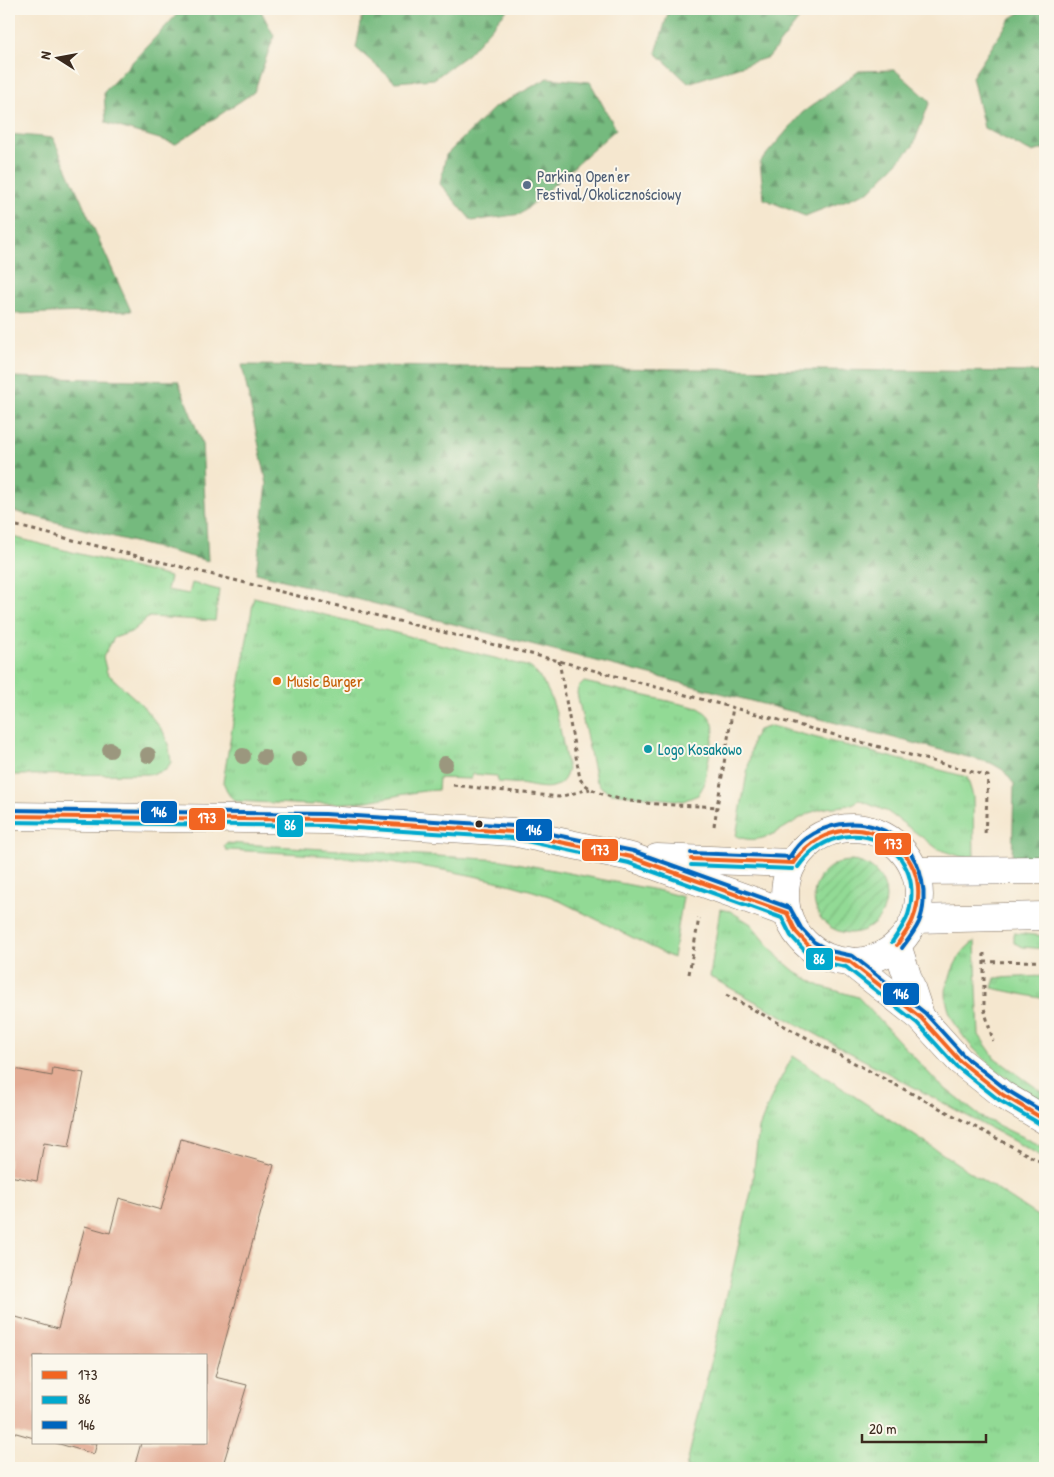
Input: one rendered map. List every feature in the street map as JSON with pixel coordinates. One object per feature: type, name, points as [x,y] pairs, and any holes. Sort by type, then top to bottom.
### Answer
[{"type":"main road","points":[[9,816],[324,820],[513,832],[631,857],[787,913]]},
{"type":"main road","points":[[856,828],[881,834],[902,849],[915,871],[919,887],[915,919],[897,945],[882,954],[866,960],[849,961],[828,957],[810,947],[796,932],[787,913],[785,887],[793,863],[809,843],[831,831],[856,828]]},
{"type":"main road","points":[[631,857],[793,863]]},
{"type":"main road","points":[[915,871],[1045,870]]},
{"type":"main road","points":[[915,919],[1045,916]]},
{"type":"main road","points":[[897,945],[921,1018]]},
{"type":"main road","points":[[849,961],[921,1018],[960,1062],[1003,1096],[1045,1120]]},
{"type":"path","points":[[9,524],[559,661],[988,776],[984,870]]},
{"type":"path","points":[[559,661],[580,779],[590,789],[606,796],[633,801],[718,807]]},
{"type":"path","points":[[453,784],[559,797],[590,789]]},
{"type":"path","points":[[983,918],[984,1008],[995,1046]]},
{"type":"path","points":[[984,962],[1045,961]]},
{"type":"path","points":[[726,995],[1045,1164]]},
{"type":"green space","points":[[182,9],[260,9],[274,36],[254,92],[176,144],[106,123],[104,92]]},
{"type":"green space","points":[[364,9],[508,9],[468,54],[434,79],[395,82],[356,48]]},
{"type":"green space","points":[[673,9],[807,9],[769,57],[688,83],[656,53],[668,13]]},
{"type":"green space","points":[[1026,9],[1045,9],[1045,149],[1031,152],[984,128],[972,77],[1011,18]]},
{"type":"green space","points":[[895,70],[930,101],[913,146],[870,191],[805,216],[764,199],[760,162],[802,113],[859,71]]},
{"type":"green space","points":[[548,78],[590,82],[616,129],[521,214],[472,221],[440,184],[446,155],[495,107]]},
{"type":"green space","points":[[9,134],[53,138],[131,311],[9,314]]},
{"type":"green space","points":[[242,365],[1045,372],[1045,861],[1012,861],[1014,784],[1003,770],[991,763],[256,573],[267,484]]},
{"type":"green space","points":[[9,377],[178,381],[202,443],[208,561],[9,510]]},
{"type":"green space","points":[[9,536],[170,577],[167,590],[189,594],[192,583],[219,590],[215,621],[149,617],[131,632],[114,638],[103,657],[107,673],[141,704],[163,731],[169,747],[171,762],[166,770],[153,774],[9,775]]},
{"type":"green space","points":[[254,597],[530,667],[547,688],[552,701],[560,728],[568,769],[566,776],[558,785],[546,788],[498,782],[497,776],[472,774],[471,779],[439,778],[438,790],[358,802],[318,803],[312,805],[235,801],[229,795],[223,782]]},
{"type":"green space","points":[[584,682],[699,708],[707,715],[711,720],[714,730],[704,785],[698,795],[683,801],[611,793],[602,788],[596,780],[577,693],[578,688]]},
{"type":"green space","points":[[771,726],[967,777],[973,796],[974,861],[938,849],[888,812],[859,800],[850,805],[818,810],[779,831],[758,839],[736,836],[753,739],[758,730]]},
{"type":"green space","points":[[226,843],[502,860],[661,891],[683,897],[673,958],[552,897],[512,885],[432,868],[391,862],[226,850],[224,846]]},
{"type":"green space","points":[[843,861],[857,861],[876,871],[886,890],[886,904],[876,923],[857,933],[843,933],[824,923],[814,904],[814,890],[824,871]]},
{"type":"green space","points":[[720,909],[730,911],[751,924],[779,958],[797,973],[820,986],[858,997],[938,1083],[981,1117],[1045,1148],[1045,1158],[710,977]]},
{"type":"green space","points":[[1014,933],[1045,936],[1045,949],[1023,947],[1014,943]]},
{"type":"green space","points":[[975,941],[979,1035],[995,1058],[1045,1094],[1045,1103],[996,1070],[965,1038],[953,1021],[947,1003],[947,985],[952,971],[964,950]]},
{"type":"green space","points":[[1045,976],[1045,999],[992,988],[995,978]]},
{"type":"green space","points":[[793,1056],[1045,1221],[1045,1468],[686,1468],[751,1192],[759,1128],[774,1091]]},
{"type":"building","points":[[9,1068],[52,1076],[53,1068],[84,1073],[69,1147],[44,1143],[37,1181],[9,1176]]},
{"type":"building","points":[[181,1139],[274,1165],[215,1377],[247,1385],[222,1468],[134,1468],[141,1444],[208,1444],[208,1354],[32,1354],[32,1437],[9,1431],[9,1315],[58,1329],[85,1226],[110,1233],[119,1198],[161,1210]]},
{"type":"building","points":[[59,1444],[97,1444],[94,1454]]},
{"type":"transit line","name":"146","points":[[9,810],[325,814],[513,826],[633,851],[790,908],[801,928],[814,942],[830,951],[853,956],[925,1013],[964,1056],[1007,1090],[1045,1113]]},
{"type":"transit line","name":"173","points":[[9,816],[325,820],[513,832],[631,857],[787,913]]},
{"type":"transit line","name":"86","points":[[9,822],[325,826],[512,838],[629,863],[782,918],[791,936],[806,952],[826,963],[846,967],[917,1023],[956,1066],[999,1100],[1042,1125]]},
{"type":"transit line","name":"146","points":[[788,859],[805,839],[822,829],[840,824],[859,824],[876,827],[892,835],[906,847],[916,862],[924,891],[921,917],[902,948]]},
{"type":"transit line","name":"173","points":[[793,863],[813,842],[836,832],[860,830],[882,837],[901,850],[913,868],[918,892],[912,922],[897,945]]},
{"type":"transit line","name":"86","points":[[798,867],[816,848],[837,838],[858,836],[878,841],[894,852],[906,868],[911,890],[908,915],[892,942]]},
{"type":"transit line","name":"146","points":[[691,853],[793,857]]},
{"type":"transit line","name":"173","points":[[691,859],[793,863]]},
{"type":"transit line","name":"86","points":[[691,865],[793,869]]},
{"type":"transit line","name":"173","points":[[787,913],[796,932],[810,947],[828,957],[849,961],[921,1018],[960,1061],[1003,1095],[1045,1120]]},
{"type":"place","name":"Parking Open'er Festival/Okolicznościowy","points":[[527,185]]},
{"type":"place","name":"Music Burger","points":[[277,681]]},
{"type":"place","name":"Logo Kosakowo","points":[[648,749]]}]
